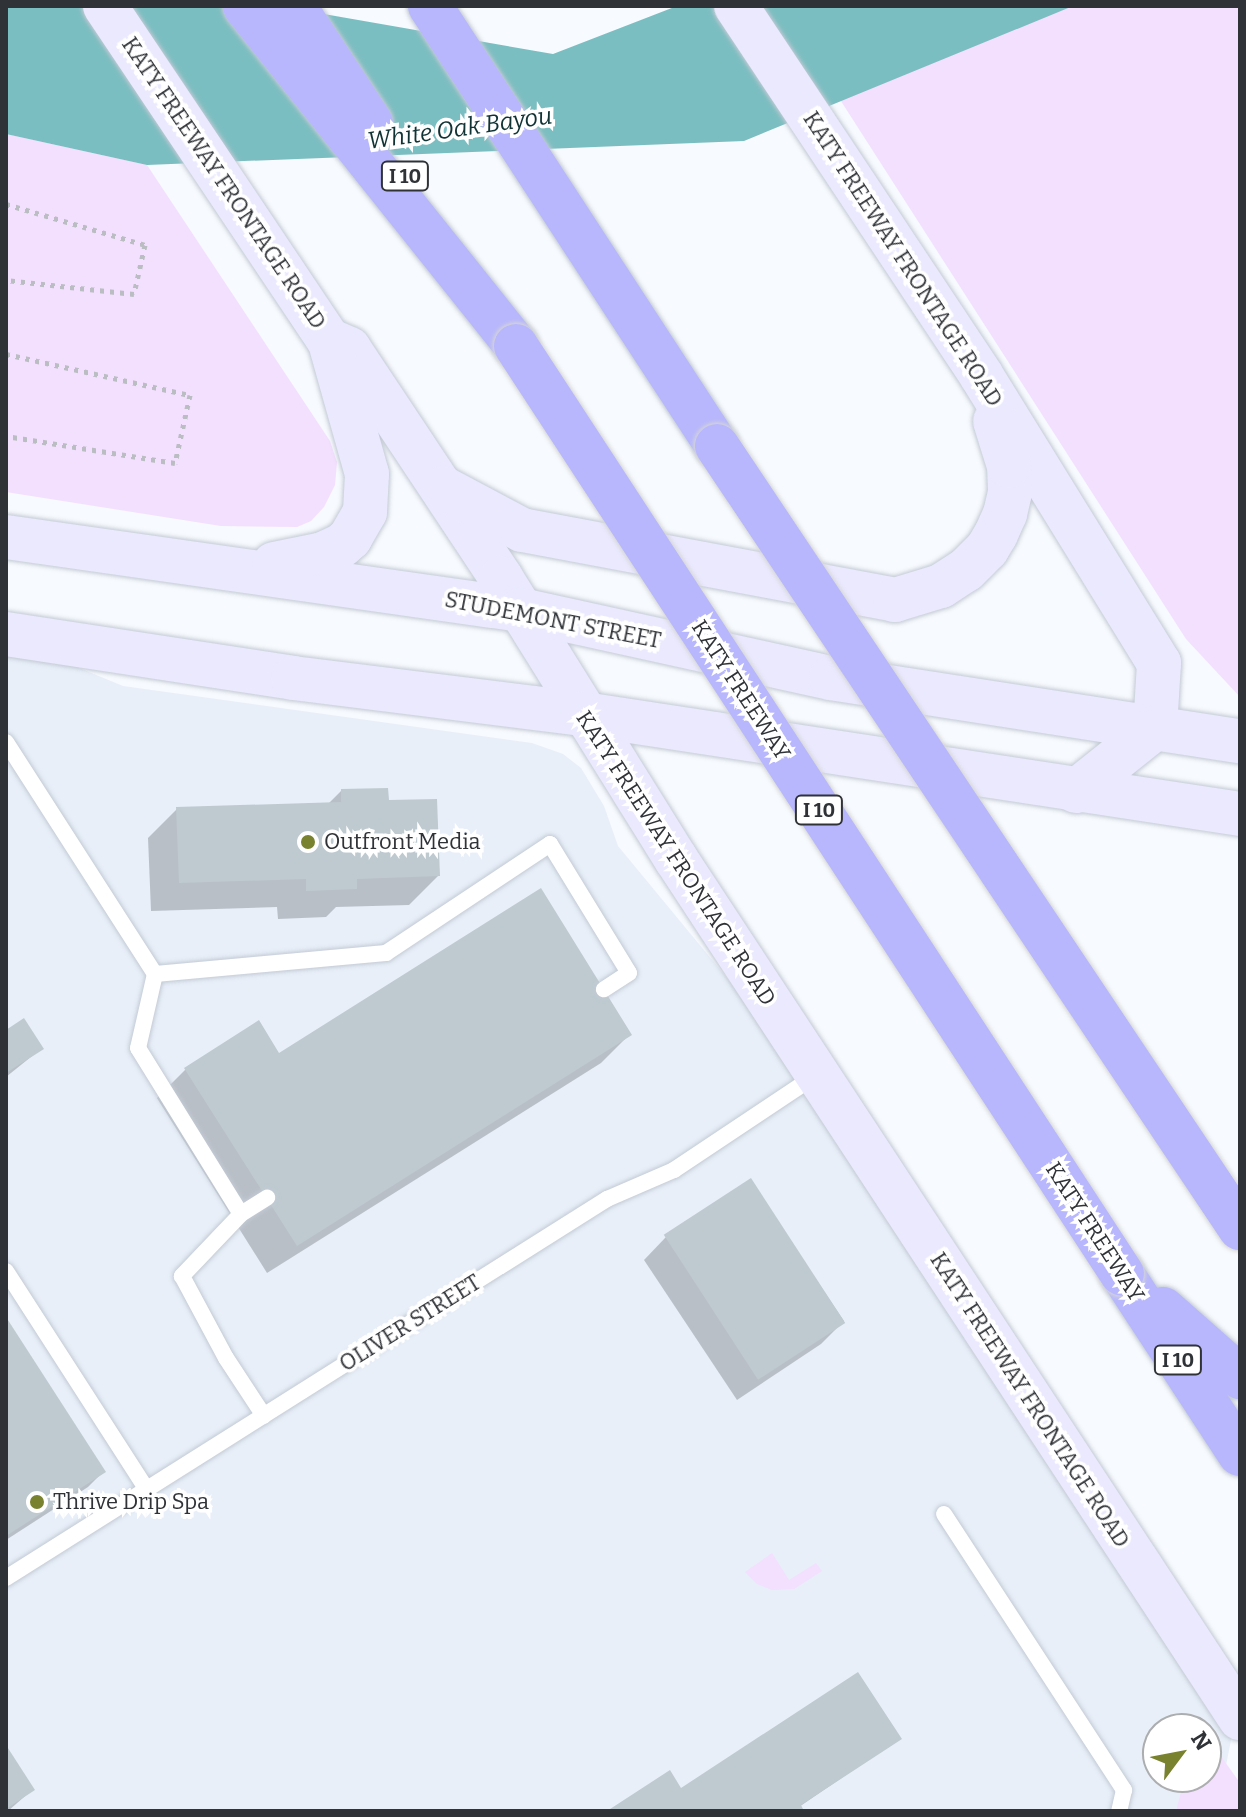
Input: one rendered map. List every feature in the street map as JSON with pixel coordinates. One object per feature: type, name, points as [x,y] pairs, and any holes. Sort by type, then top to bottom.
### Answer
[{"type":"highway","points":[[245,6],[516,346]]},
{"type":"highway","name":"KATY FREEWAY","points":[[294,6],[1240,1454]]},
{"type":"highway","points":[[430,6],[624,307],[1240,1228]]},
{"type":"highway","points":[[1122,1274],[1240,1377]]},
{"type":"main road","name":"KATY FREEWAY FRONTAGE ROAD","points":[[105,6],[329,340],[349,349],[521,610],[584,714],[816,1075],[1240,1718]]},
{"type":"main road","name":"KATY FREEWAY FRONTAGE ROAD","points":[[736,6],[981,375],[1159,663],[1155,728]]},
{"type":"main road","points":[[247,568],[323,554],[350,538],[365,512],[367,474],[329,340]]},
{"type":"main road","points":[[438,485],[522,530],[895,600],[941,586],[966,570],[987,549],[1005,514],[1009,466],[981,375]]},
{"type":"main road","name":"STUDEMONT STREET","points":[[6,537],[247,568],[521,610],[831,678],[1240,741]]},
{"type":"main road","points":[[6,634],[293,678],[584,714],[1240,814]]},
{"type":"main road","points":[[1076,791],[1155,728]]},
{"type":"lane","points":[[6,742],[155,974],[138,1048],[241,1214]]},
{"type":"lane","points":[[155,974],[386,953],[550,844],[629,973],[604,989]]},
{"type":"lane","name":"OLIVER STREET","points":[[6,1578],[607,1199],[674,1170],[816,1075]]},
{"type":"lane","points":[[264,1416],[226,1358],[182,1276],[241,1214],[267,1198]]},
{"type":"lane","points":[[6,1271],[147,1490]]},
{"type":"lane","points":[[944,1514],[1124,1790],[1119,1811]]},
{"type":"path","points":[[6,204],[145,245],[134,294],[6,280]]},
{"type":"path","points":[[6,354],[190,395],[175,463],[6,436]]},
{"type":"shaded area","points":[[780,6],[1240,6],[1240,697],[1186,639]]},
{"type":"shaded area","points":[[6,134],[147,165],[330,441],[337,462],[335,485],[324,507],[311,521],[297,527],[221,526],[6,492]]},
{"type":"shaded area","points":[[6,651],[60,660],[123,686],[532,743],[563,754],[581,768],[604,806],[618,846],[760,1018],[1222,1713],[1142,1713],[1142,1793],[1221,1793],[1217,1811],[6,1811]]},
{"type":"shaded area","points":[[772,1553],[789,1580],[816,1563],[822,1571],[794,1589],[772,1590],[757,1584],[745,1572]]},
{"type":"shaded area","points":[[1222,1713],[1233,1730],[1222,1786]]},
{"type":"shaded area","points":[[1222,1758],[1240,1783],[1240,1811],[1176,1811],[1181,1793],[1222,1793]]},
{"type":"water","name":"White Oak Bayou","points":[[6,6],[278,6],[553,54],[677,6],[1073,6],[744,141],[147,165],[6,134]]},
{"type":"building","name":"Outfront Media","points":[[388,788],[389,800],[437,799],[440,876],[357,879],[357,889],[306,891],[306,879],[179,883],[176,807],[341,802],[341,789]]},
{"type":"building","points":[[541,888],[632,1035],[297,1246],[184,1068],[259,1020],[279,1053]]},
{"type":"building","points":[[24,1018],[44,1049],[6,1073],[6,1030]]},
{"type":"building","points":[[751,1178],[845,1323],[758,1380],[664,1235]]},
{"type":"building","points":[[6,1317],[106,1472],[6,1536]]},
{"type":"building","points":[[858,1672],[902,1739],[801,1805],[804,1811],[607,1811],[670,1770],[681,1788]]},
{"type":"building","points":[[6,1745],[35,1790],[6,1809]]},
{"type":"place","name":"Outfront Media","points":[[308,842]]},
{"type":"place","name":"Thrive Drip Spa","points":[[37,1502]]}]
